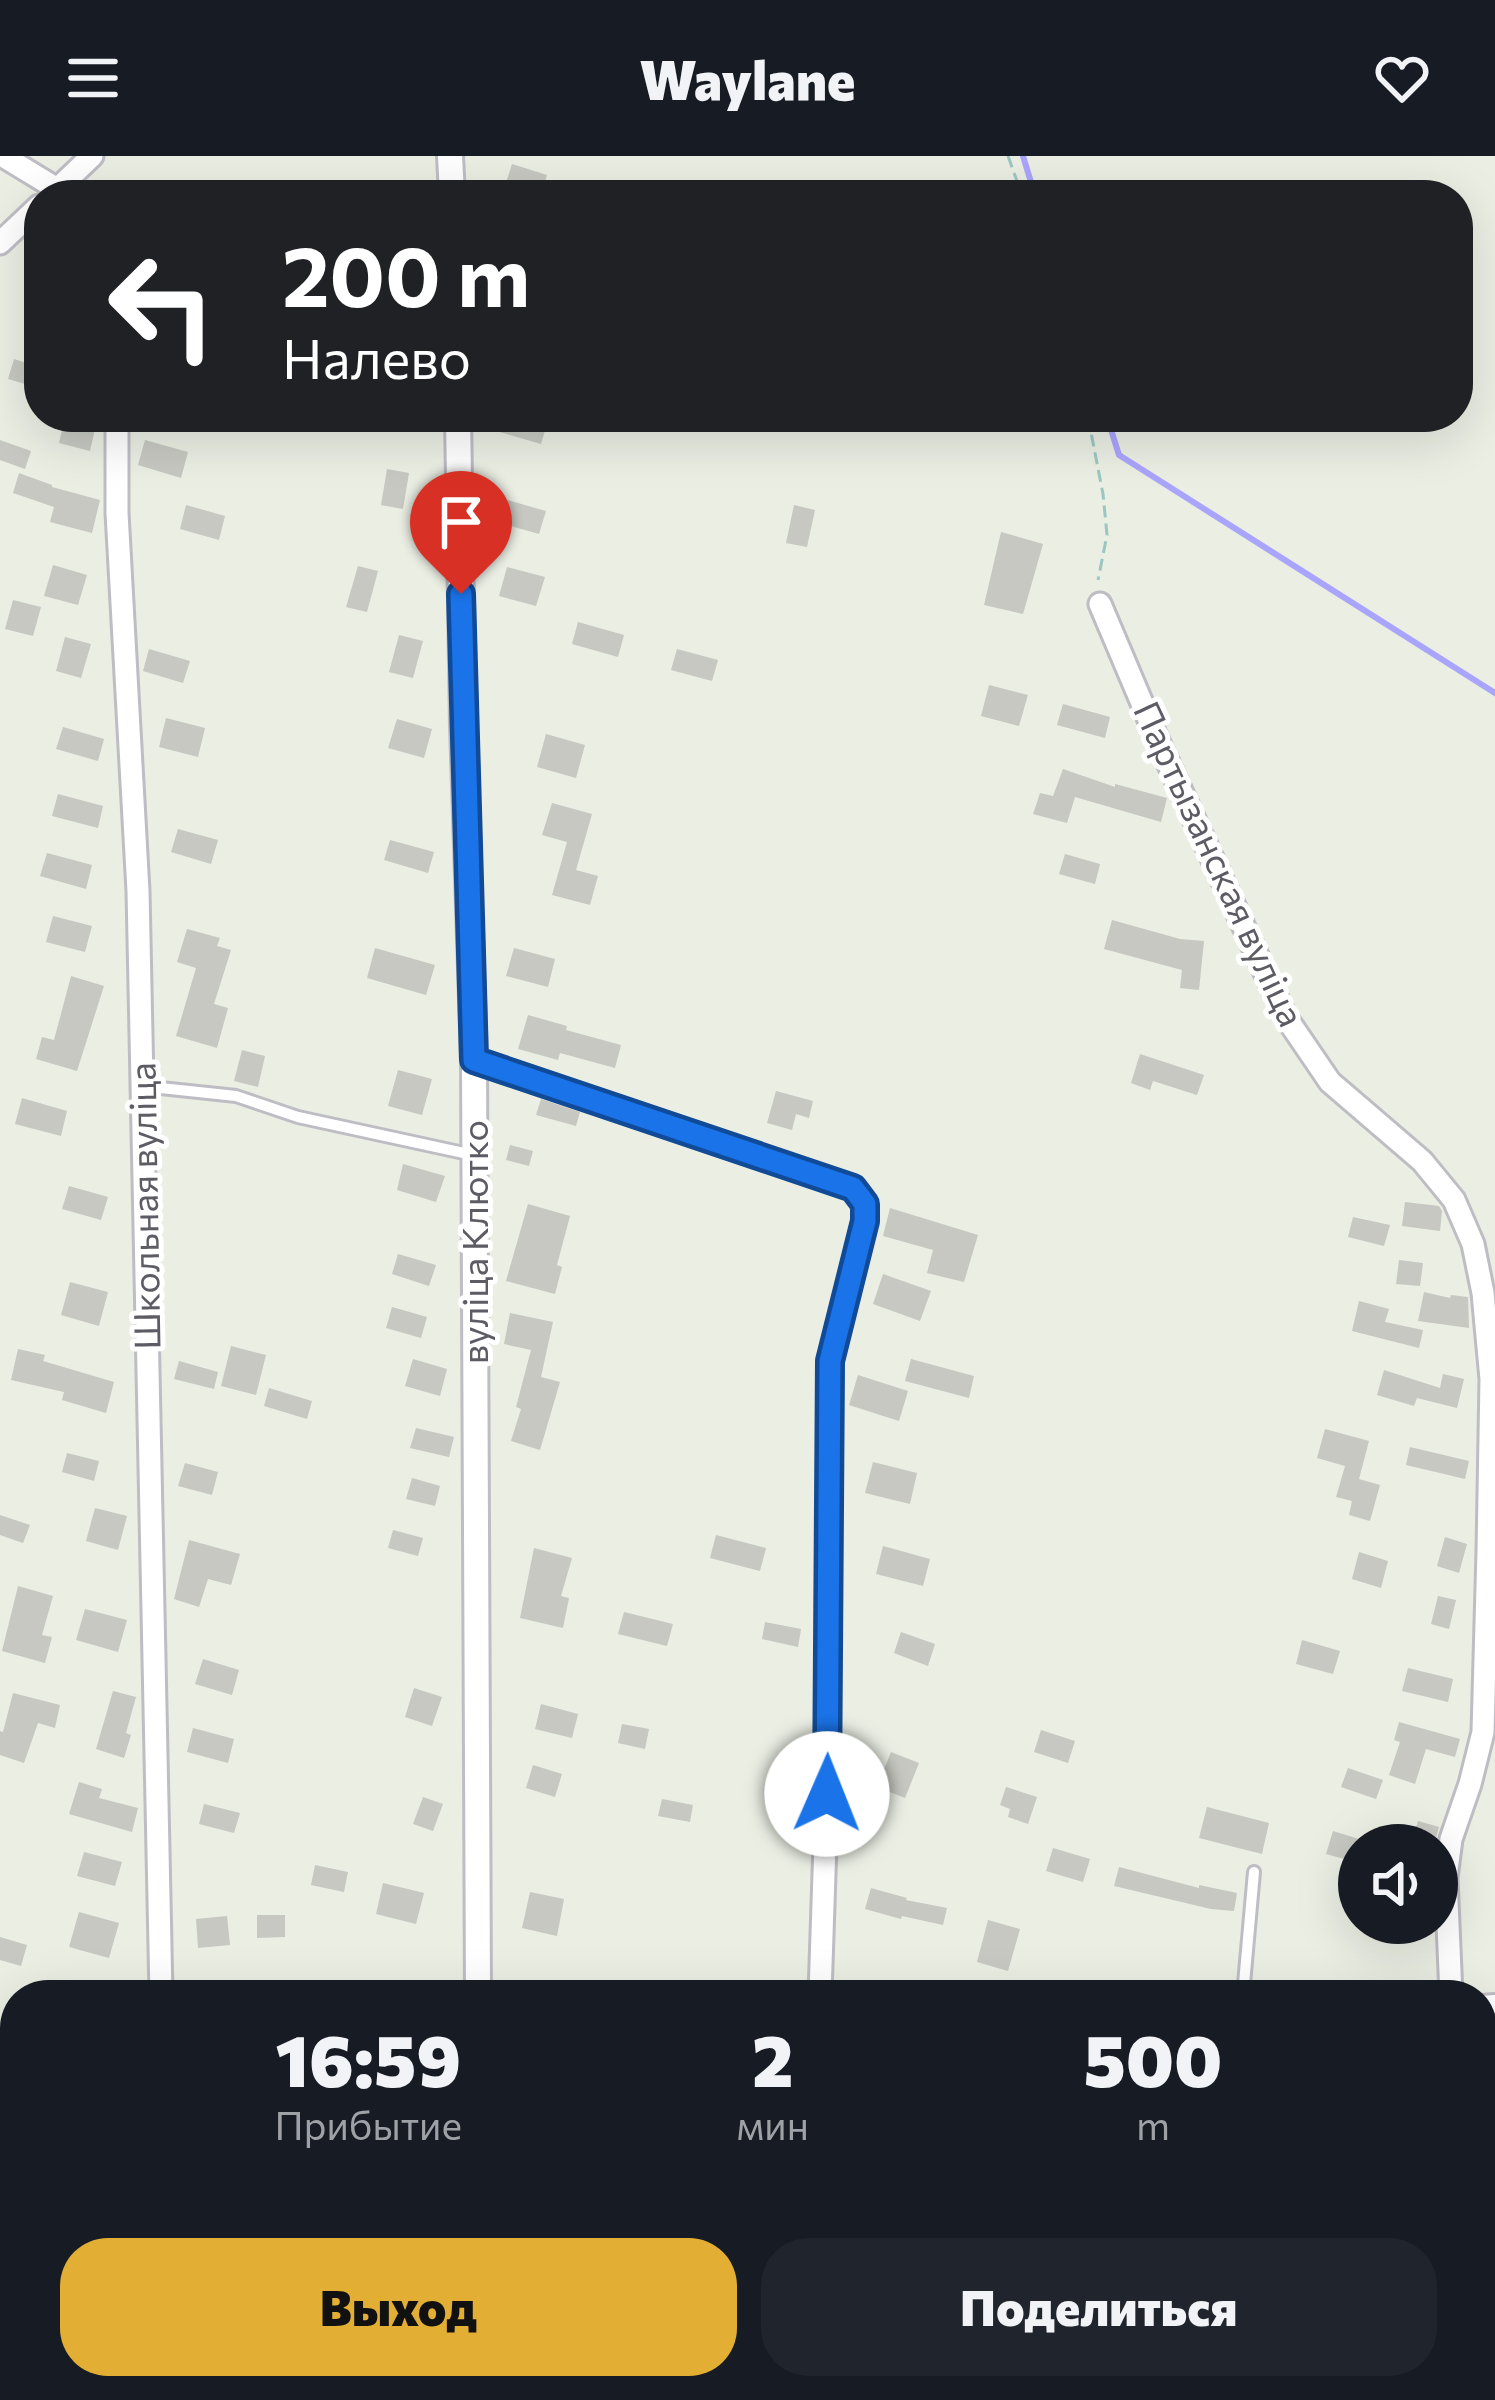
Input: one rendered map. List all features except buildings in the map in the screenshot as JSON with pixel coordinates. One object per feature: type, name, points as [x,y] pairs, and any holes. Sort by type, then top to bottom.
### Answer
[{"type":"street","points":[[3,156],[39,180]]},
{"type":"street","points":[[71,180],[92,156]]},
{"type":"street","points":[[0,243],[24,220]]},
{"type":"street","name":"Школьная вуліца","points":[[118,432],[117,513],[138,891],[161,1980]]},
{"type":"street","name":"вуліца Клютко","points":[[458,432],[474,1060],[478,1980]]},
{"type":"street","name":"Партызанская вуліца","points":[[1100,604],[1285,1016],[1330,1082],[1422,1161],[1454,1200],[1473,1244],[1491,1379],[1489,1552],[1483,1732],[1451,1839],[1446,1878],[1449,1980]]},
{"type":"street","points":[[474,1060],[853,1188],[865,1204],[865,1221],[830,1361],[828,1753],[820,1980]]},
{"type":"lane","points":[[142,1086],[236,1096],[298,1117],[475,1156]]},
{"type":"lane","points":[[1244,1980],[1254,1872]]},
{"type":"path","points":[[1091,432],[1107,535],[1098,573],[1100,604]]},
{"type":"waterway","points":[[1023,156],[1030,180]]},
{"type":"waterway","points":[[1112,432],[1119,455],[1495,693]]},
{"type":"route","points":[[461,594],[474,1060],[853,1188],[865,1204],[865,1221],[830,1361],[827,1794]]}]
